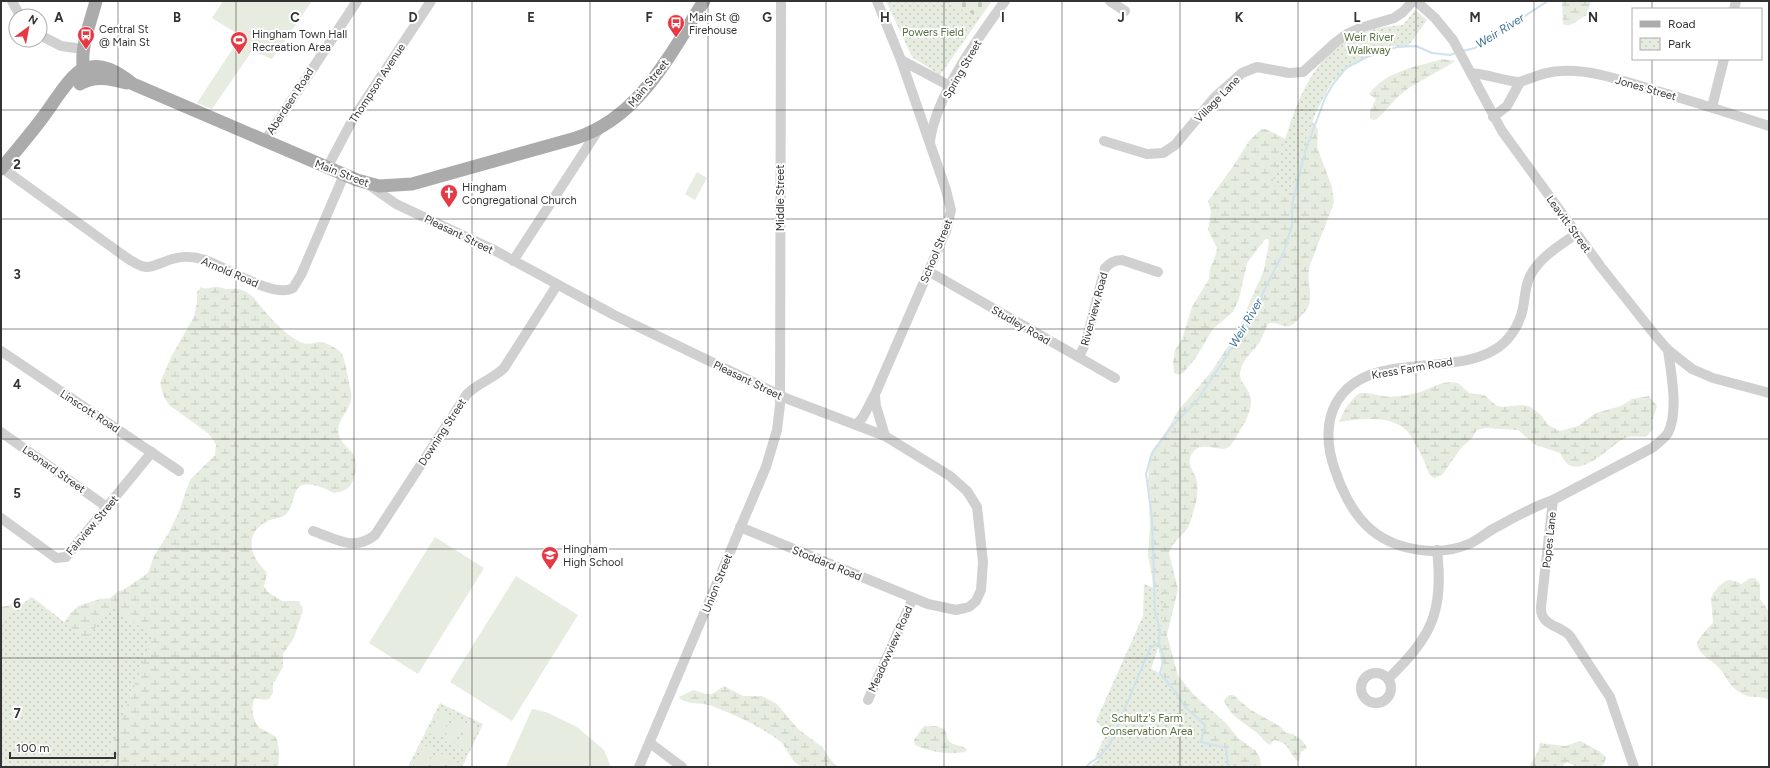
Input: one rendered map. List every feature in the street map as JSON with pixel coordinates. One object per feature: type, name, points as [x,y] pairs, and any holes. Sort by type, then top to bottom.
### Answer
[{"type":"main road","points":[[1,168],[74,75],[84,75],[83,49],[96,1]]},
{"type":"main road","name":"Main Street","points":[[84,75],[92,67],[109,68],[121,74],[133,84],[327,168],[367,184],[389,187],[412,184],[576,138],[599,129],[622,114],[645,90],[704,1]]},
{"type":"street","name":"Aberdeen Road","points":[[265,141],[356,1]]},
{"type":"street","name":"Thompson Avenue","points":[[327,168],[353,119],[431,1]]},
{"type":"street","name":"Middle Street","points":[[780,395],[781,1]]},
{"type":"street","name":"School Street","points":[[857,424],[863,417],[876,392],[946,231],[951,210],[946,190],[901,60],[877,1]]},
{"type":"street","name":"Spring Street","points":[[930,143],[934,126],[950,86],[963,63],[1005,1]]},
{"type":"street","points":[[1110,1],[1125,11]]},
{"type":"street","name":"Leavitt Street","points":[[1414,1],[1434,18],[1453,40],[1494,117],[1576,234],[1617,289],[1668,350],[1686,364],[1703,374],[1769,393]]},
{"type":"street","name":"Village Lane","points":[[1104,141],[1147,154],[1163,153],[1175,145],[1215,98],[1242,73],[1257,68],[1289,73],[1308,70],[1336,42],[1348,34],[1360,28],[1394,18],[1403,12],[1414,1]]},
{"type":"street","points":[[48,39],[61,46],[83,49]]},
{"type":"street","points":[[901,60],[950,86]]},
{"type":"street","points":[[1712,107],[1724,60]]},
{"type":"street","name":"Jones Street","points":[[1469,69],[1510,82],[1520,82],[1555,71],[1583,72],[1632,84],[1712,107],[1769,126]]},
{"type":"street","points":[[1494,117],[1506,106],[1520,82]]},
{"type":"street","points":[[514,261],[599,129]]},
{"type":"street","name":"Arnold Road","points":[[1,168],[120,253],[140,265],[152,266],[179,256],[196,257],[213,262],[260,285],[280,292],[293,288],[299,279],[344,175]]},
{"type":"street","name":"Pleasant Street","points":[[367,184],[396,204],[514,261],[614,315],[780,395],[885,436],[921,457],[957,482],[972,497],[978,513],[983,573],[981,590],[976,601],[969,607],[956,610],[940,608],[913,598]]},
{"type":"street","name":"Kress Farm Road","points":[[1553,500],[1521,514],[1471,543],[1437,550],[1419,550],[1399,544],[1379,535],[1361,519],[1337,476],[1330,455],[1328,432],[1333,410],[1343,393],[1351,385],[1369,375],[1392,370],[1480,357],[1499,347],[1507,340],[1519,320],[1528,282],[1534,269],[1549,253],[1576,234]]},
{"type":"street","name":"Riverview Road","points":[[1079,357],[1086,342],[1105,268],[1109,263],[1116,260],[1122,260],[1158,272]]},
{"type":"street","name":"Studley Road","points":[[928,271],[1114,378]]},
{"type":"street","name":"Downing Street","points":[[313,531],[343,542],[358,544],[364,543],[375,535],[467,394],[478,384],[498,374],[504,368],[557,285]]},
{"type":"street","name":"Popes Lane","points":[[1634,767],[1613,704],[1602,683],[1570,636],[1561,628],[1549,624],[1541,614],[1553,500],[1652,448],[1662,440],[1668,432],[1673,411],[1673,386],[1668,350]]},
{"type":"street","name":"Linscott Road","points":[[3,357],[152,452],[179,471]]},
{"type":"street","name":"School Street","points":[[876,392],[876,406],[885,436]]},
{"type":"street","name":"Union Street","points":[[640,767],[766,467],[774,444],[779,418],[780,395]]},
{"type":"street","name":"Leonard Street","points":[[1,432],[107,507]]},
{"type":"street","name":"Fairview Street","points":[[1,518],[52,555],[62,558],[70,553],[152,452]]},
{"type":"street","name":"Stoddard Road","points":[[740,527],[913,598]]},
{"type":"street","points":[[1388,679],[1419,646],[1433,618],[1440,584],[1437,550]]},
{"type":"street","name":"Meadowview Road","points":[[868,700],[913,598]]},
{"type":"street","points":[[650,743],[682,767]]},
{"type":"green space","name":"Hingham Town Hall Recreation Area","points":[[223,1],[312,1],[272,59],[252,51],[212,109],[197,103],[241,36],[212,18]]},
{"type":"green space","name":"Powers Field","points":[[886,1],[944,1],[980,18],[940,75],[912,57]]},
{"type":"green space","points":[[944,1],[992,1],[980,18]]},
{"type":"green space","points":[[1562,1],[1591,1],[1587,15],[1572,24],[1566,25],[1563,24]]},
{"type":"green space","name":"Weir River Walkway","points":[[1415,10],[1427,20],[1408,46],[1391,46],[1361,59],[1345,70],[1332,82],[1316,112],[1305,142],[1290,197],[1272,184],[1298,102],[1310,79],[1325,58],[1345,42],[1371,30],[1403,25]]},
{"type":"green space","points":[[1442,59],[1455,61],[1406,90],[1377,119],[1373,120],[1370,118],[1370,111],[1376,99],[1369,94],[1376,86],[1393,74]]},
{"type":"green space","points":[[1313,122],[1318,130],[1317,147],[1332,187],[1334,202],[1309,268],[1309,304],[1302,315],[1290,326],[1269,323],[1260,342],[1242,365],[1240,377],[1251,399],[1251,406],[1245,422],[1235,440],[1229,447],[1221,449],[1202,447],[1194,451],[1191,456],[1190,464],[1197,484],[1196,503],[1189,526],[1174,543],[1169,553],[1178,589],[1167,635],[1178,676],[1196,697],[1226,723],[1238,738],[1256,751],[1260,758],[1261,767],[1200,767],[1162,676],[1152,576],[1148,556],[1150,527],[1148,484],[1149,458],[1178,411],[1211,372],[1236,334],[1264,270],[1269,243],[1268,239],[1265,239],[1247,263],[1239,299],[1233,312],[1213,329],[1195,359],[1183,373],[1178,375],[1174,372],[1173,362],[1175,350],[1182,339],[1192,307],[1209,279],[1210,269],[1216,254],[1217,248],[1208,230],[1211,212],[1208,201],[1249,141],[1261,129],[1266,129],[1289,141],[1308,123]]},
{"type":"green space","points":[[697,172],[707,178],[695,200],[685,194]]},
{"type":"green space","points":[[201,287],[205,289],[220,287],[242,290],[250,294],[279,326],[296,340],[306,344],[321,342],[336,348],[343,356],[351,392],[350,404],[338,427],[338,433],[341,440],[353,454],[356,464],[355,473],[350,485],[345,490],[334,493],[314,485],[308,484],[299,487],[296,491],[289,511],[285,515],[270,520],[259,527],[255,531],[252,541],[253,553],[267,574],[264,586],[268,592],[282,601],[299,601],[303,610],[294,638],[283,654],[283,667],[273,684],[273,693],[269,699],[265,700],[255,698],[253,701],[254,718],[258,726],[276,738],[279,752],[278,767],[1,767],[1,607],[16,604],[36,604],[64,623],[78,606],[100,599],[110,598],[148,573],[154,556],[168,534],[178,514],[190,480],[215,455],[216,444],[209,434],[169,405],[163,395],[160,383],[171,357],[194,317],[197,292]]},
{"type":"green space","points":[[1450,382],[1458,383],[1469,393],[1484,395],[1497,406],[1529,406],[1541,415],[1548,425],[1560,431],[1578,426],[1596,413],[1621,406],[1632,399],[1649,396],[1657,406],[1652,421],[1653,429],[1647,436],[1625,438],[1587,464],[1578,467],[1571,466],[1564,460],[1560,453],[1536,445],[1518,430],[1485,428],[1477,430],[1472,438],[1461,448],[1442,475],[1434,478],[1429,474],[1416,445],[1405,429],[1391,422],[1373,419],[1339,422],[1353,398],[1360,393],[1386,397],[1400,396],[1417,393]]},
{"type":"green space","points":[[435,537],[484,568],[418,674],[369,643]]},
{"type":"green space","points":[[516,576],[578,615],[512,721],[450,682]]},
{"type":"green space","points":[[1751,578],[1755,578],[1760,584],[1760,599],[1769,612],[1769,700],[1751,697],[1734,689],[1722,671],[1703,655],[1698,649],[1697,645],[1706,630],[1713,623],[1711,598],[1719,586],[1727,580],[1736,581],[1741,584]]},
{"type":"green space","name":"Schultz's Farm Conservation Area","points":[[1144,584],[1162,591],[1163,603],[1161,639],[1151,669],[1158,672],[1168,681],[1183,705],[1205,725],[1201,742],[1226,748],[1228,765],[1231,767],[1088,767],[1099,760],[1095,757],[1107,732],[1096,721],[1143,616]]},
{"type":"green space","points":[[32,597],[86,639],[112,607],[153,636],[104,767],[1,767],[1,620]]},
{"type":"green space","points":[[724,686],[743,696],[762,696],[777,704],[798,729],[822,747],[834,764],[838,767],[801,766],[794,761],[780,741],[756,726],[712,706],[684,701],[679,697],[693,690],[706,694],[712,694]]},
{"type":"green space","points":[[1229,695],[1233,695],[1251,710],[1281,727],[1286,733],[1293,734],[1302,740],[1307,748],[1301,752],[1299,762],[1283,743],[1274,740],[1270,745],[1233,714],[1229,710],[1224,700]]},
{"type":"green space","points":[[440,703],[483,724],[462,767],[408,767]]},
{"type":"green space","points":[[532,709],[546,712],[577,727],[604,750],[611,767],[506,767]]},
{"type":"green space","points":[[441,711],[451,716],[440,739],[429,733]]},
{"type":"green space","points":[[454,717],[465,723],[453,745],[443,740]]},
{"type":"green space","points":[[468,724],[478,729],[467,752],[457,746]]},
{"type":"green space","points":[[924,726],[936,726],[944,729],[948,740],[951,743],[967,749],[965,752],[946,753],[915,745],[914,740]]},
{"type":"green space","points":[[1580,741],[1599,751],[1606,757],[1604,764],[1600,767],[1577,767],[1567,762],[1561,767],[1529,767],[1538,752],[1540,743],[1565,746]]},
{"type":"green space","points":[[424,745],[434,750],[426,767],[413,767]]},
{"type":"green space","points":[[438,752],[448,757],[443,767],[430,767]]},
{"type":"green space","points":[[451,759],[461,764],[460,767],[447,767]]},
{"type":"waterway","name":"Weir River","points":[[1462,51],[1475,48],[1548,1]]},
{"type":"waterway","name":"Weir River","points":[[1086,767],[1099,757],[1110,744],[1148,653],[1151,647],[1159,643],[1160,630],[1155,613],[1152,517],[1146,474],[1152,453],[1172,426],[1196,402],[1247,325],[1284,251],[1292,225],[1292,205],[1305,152],[1325,98],[1333,84],[1346,68],[1367,57],[1381,52],[1397,47],[1416,46],[1432,53],[1450,55],[1456,53]]},
{"type":"waterway","points":[[1159,643],[1164,658],[1160,673],[1177,694],[1184,706],[1205,725],[1201,742],[1226,748],[1228,765],[1231,767]]},
{"type":"place","name":"Main St @ Firehouse","points":[[676,38]]},
{"type":"place","name":"Central St @ Main St","points":[[86,50]]},
{"type":"place","name":"Hingham Town Hall Recreation Area","points":[[239,55]]},
{"type":"place","name":"Hingham Congregational Church","points":[[449,208]]},
{"type":"place","name":"Hingham High School","points":[[550,570]]}]
